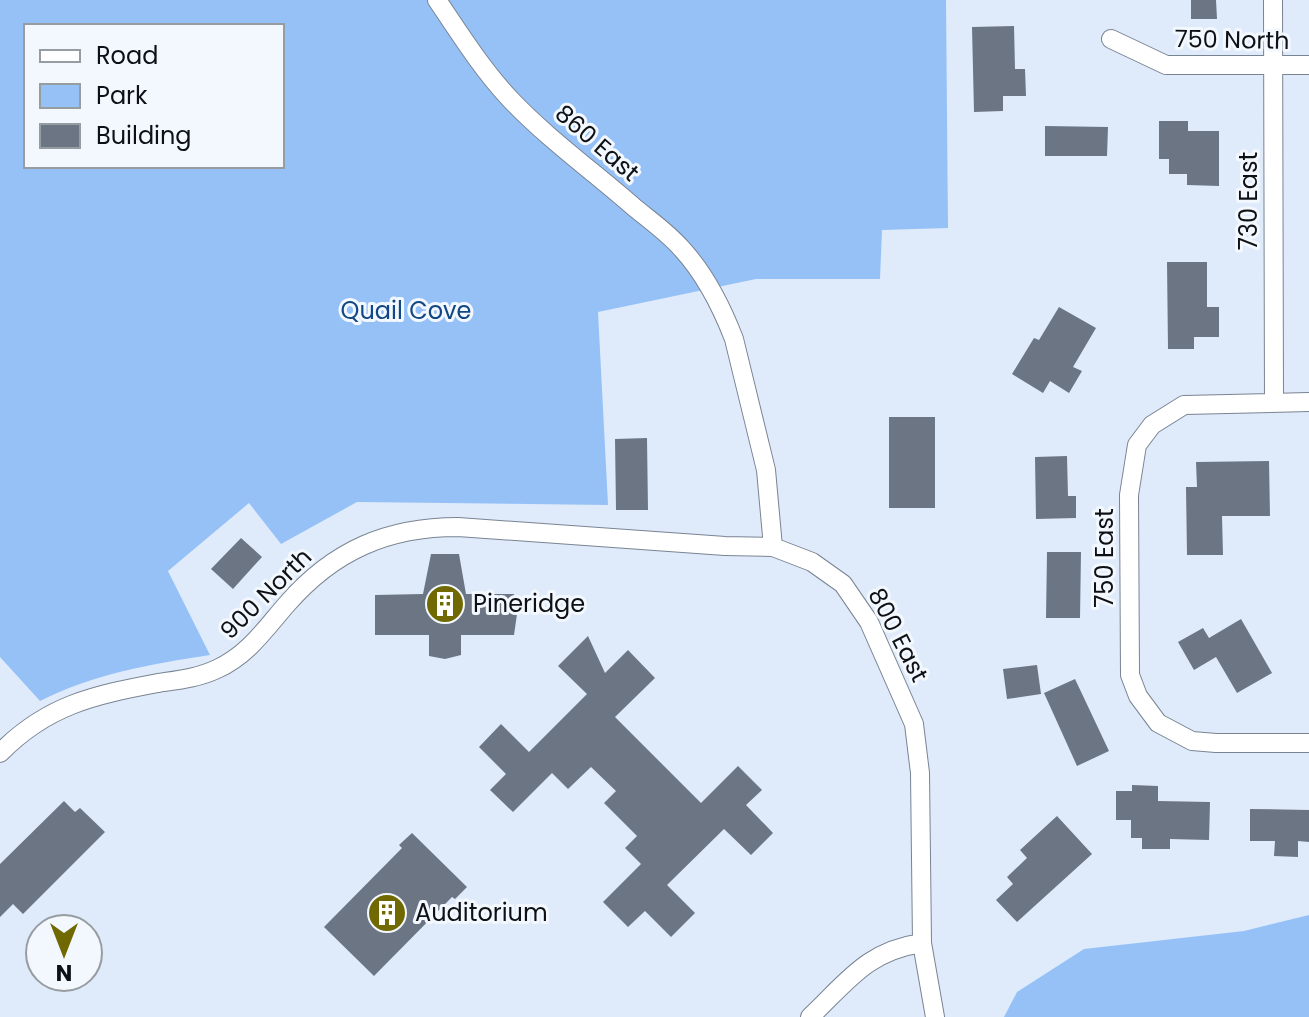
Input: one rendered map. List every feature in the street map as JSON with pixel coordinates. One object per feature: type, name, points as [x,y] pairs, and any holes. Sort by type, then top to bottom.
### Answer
[{"type":"street","name":"860 East","points":[[437,0],[483,66],[510,98],[682,249],[727,320],[766,470],[773,547]]},
{"type":"street","name":"730 East","points":[[1273,0],[1274,402]]},
{"type":"street","name":"750 North","points":[[1111,39],[1166,65],[1309,65]]},
{"type":"street","points":[[1274,402],[1309,402]]},
{"type":"street","name":"750 East","points":[[1274,402],[1184,405],[1152,425],[1137,445],[1129,495],[1130,675],[1138,696],[1158,723],[1192,741],[1309,743]]},
{"type":"street","name":"900 North","points":[[0,753],[36,721],[68,705],[104,693],[198,676],[232,662],[256,641],[319,573],[360,546],[389,535],[431,527],[458,527],[773,547]]},
{"type":"street","name":"800 East","points":[[773,547],[812,562],[836,578],[854,598],[882,649],[914,724],[920,773],[922,943],[935,1017]]},
{"type":"street","points":[[810,1017],[870,959],[901,946],[922,943]]},
{"type":"green space","name":"Quail Cove","points":[[0,0],[946,0],[948,228],[882,230],[880,279],[756,279],[598,312],[608,505],[357,502],[281,544],[249,503],[168,571],[210,655],[102,677],[40,701],[0,657]]},
{"type":"green space","points":[[1309,915],[1309,1017],[1004,1017],[1017,992],[1084,949],[1244,931]]},
{"type":"building","points":[[1191,0],[1216,0],[1217,19],[1191,19]]},
{"type":"building","points":[[1014,26],[1015,69],[1025,69],[1026,96],[1003,96],[1003,111],[974,112],[972,27]]},
{"type":"building","points":[[1159,121],[1188,121],[1188,131],[1219,131],[1219,186],[1187,185],[1187,174],[1169,174],[1169,159],[1159,159]]},
{"type":"building","points":[[1045,126],[1108,127],[1107,156],[1045,156]]},
{"type":"building","points":[[1167,262],[1207,262],[1207,307],[1219,307],[1219,337],[1194,337],[1194,349],[1168,349]]},
{"type":"building","points":[[1059,307],[1096,328],[1073,367],[1082,371],[1069,393],[1050,381],[1043,393],[1012,374],[1034,338],[1039,340]]},
{"type":"building","points":[[889,417],[935,417],[935,508],[889,508]]},
{"type":"building","points":[[647,438],[648,510],[616,510],[615,439]]},
{"type":"building","points":[[1067,456],[1068,496],[1076,496],[1076,518],[1036,519],[1035,457]]},
{"type":"building","points":[[1269,461],[1270,516],[1222,516],[1223,555],[1187,555],[1186,487],[1197,487],[1196,462]]},
{"type":"building","points":[[241,538],[262,557],[233,589],[211,569]]},
{"type":"building","points":[[1047,552],[1081,552],[1080,618],[1046,618]]},
{"type":"building","name":"Pineridge","points":[[431,554],[459,554],[466,594],[514,594],[517,614],[514,635],[461,635],[461,655],[445,659],[429,656],[429,635],[375,635],[375,595],[423,594]]},
{"type":"building","points":[[1241,619],[1272,673],[1237,693],[1216,657],[1194,670],[1178,642],[1203,628],[1209,638]]},
{"type":"building","points":[[588,636],[605,673],[628,650],[655,678],[615,717],[701,803],[738,766],[762,790],[746,805],[773,833],[751,855],[724,829],[667,885],[695,913],[671,937],[645,911],[628,927],[603,902],[641,864],[625,848],[637,836],[604,803],[616,791],[591,767],[568,789],[552,773],[513,812],[490,790],[506,774],[479,747],[501,724],[529,752],[587,694],[558,666]]},
{"type":"building","points":[[1037,665],[1041,694],[1007,699],[1003,669]]},
{"type":"building","points":[[1075,679],[1109,751],[1077,766],[1044,693]]},
{"type":"building","points":[[1132,785],[1158,786],[1158,801],[1210,802],[1209,840],[1170,839],[1170,849],[1142,849],[1142,838],[1131,838],[1131,820],[1116,820],[1116,791],[1132,791]]},
{"type":"building","points":[[64,801],[75,812],[80,808],[105,832],[23,914],[13,904],[0,917],[0,864]]},
{"type":"building","points":[[1250,809],[1309,810],[1309,842],[1298,841],[1298,857],[1274,856],[1275,841],[1250,841]]},
{"type":"building","points":[[1057,816],[1092,854],[1017,922],[996,900],[1013,884],[1007,877],[1027,858],[1020,850]]},
{"type":"building","name":"Auditorium","points":[[412,833],[467,887],[455,899],[452,897],[374,976],[324,927],[402,848],[399,845]]},
{"type":"place","name":"Pineridge","points":[[445,604]]},
{"type":"place","name":"Auditorium","points":[[387,913]]}]
